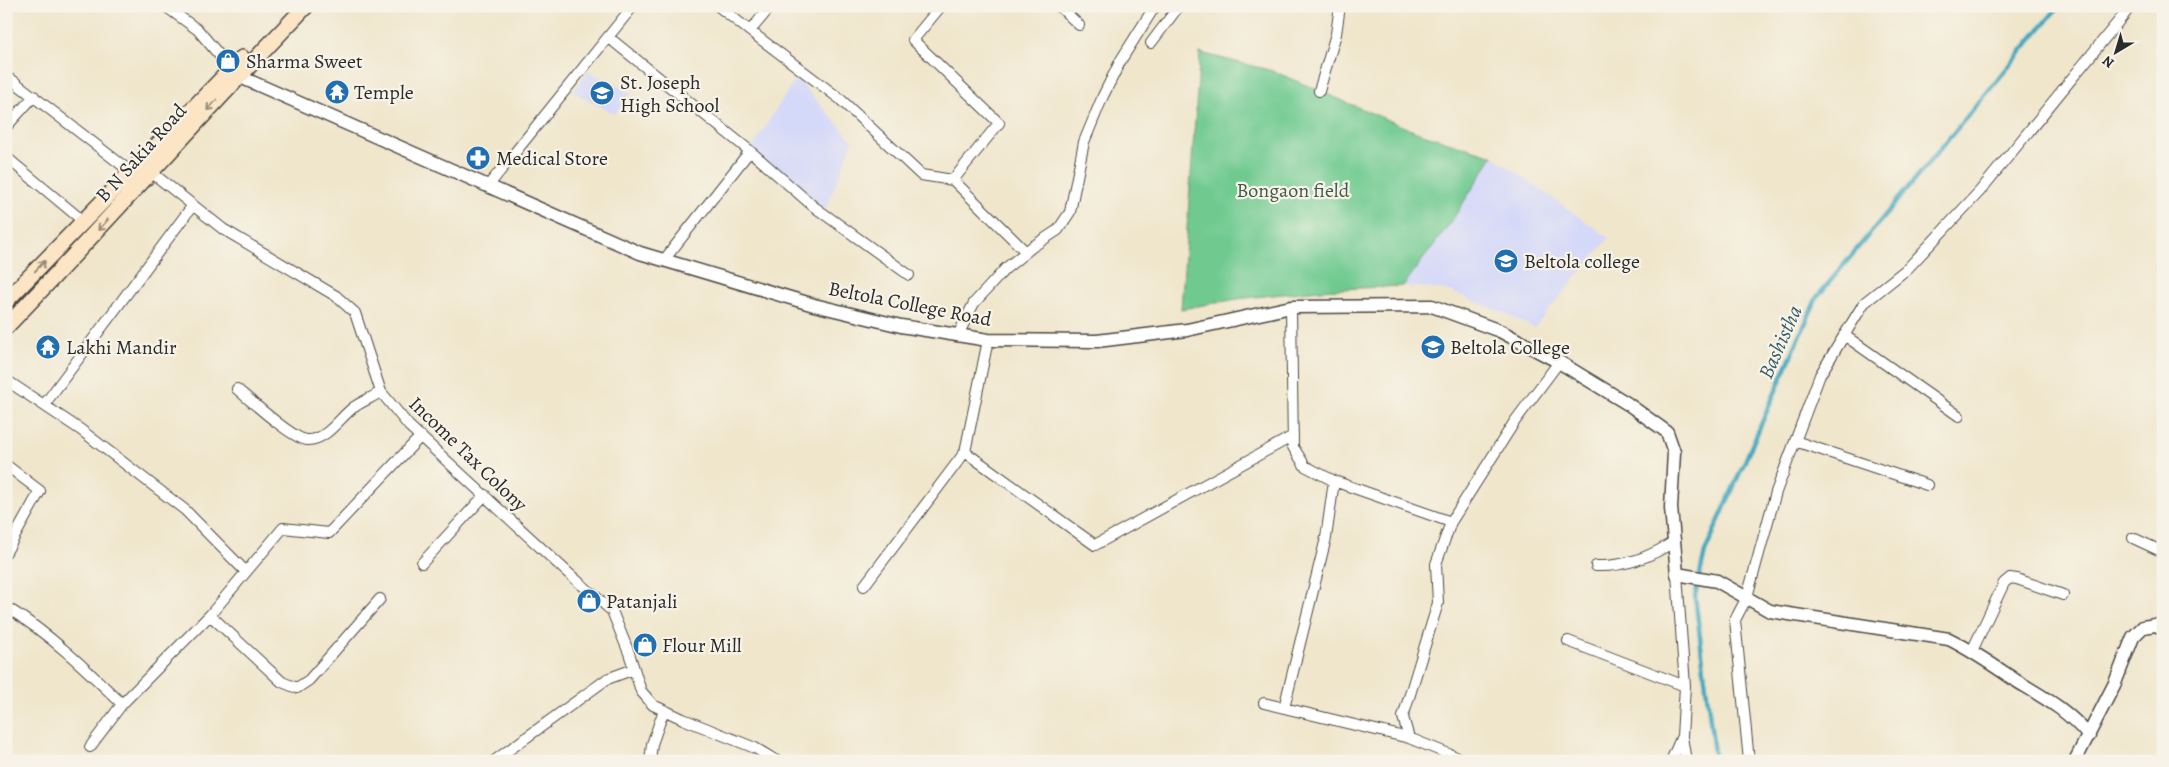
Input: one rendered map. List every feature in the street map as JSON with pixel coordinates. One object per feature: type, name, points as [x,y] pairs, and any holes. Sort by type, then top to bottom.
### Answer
[{"type":"main road","name":"B N Sakia Road","points":[[235,72],[293,6]]},
{"type":"main road","name":"B N Sakia Road","points":[[6,302],[83,221],[140,169],[235,72],[306,6]]},
{"type":"main road","name":"B N Sakia Road","points":[[6,327],[140,169]]},
{"type":"street","points":[[165,6],[198,30],[235,72]]},
{"type":"street","points":[[488,186],[633,6]]},
{"type":"street","points":[[718,6],[840,99],[921,175],[953,180],[1026,252]]},
{"type":"street","points":[[750,31],[771,6]]},
{"type":"street","points":[[941,6],[913,40],[999,123],[953,180]]},
{"type":"street","points":[[1059,6],[1079,25]]},
{"type":"street","points":[[958,335],[974,303],[1004,269],[1058,230],[1070,212],[1084,142],[1103,96],[1121,60],[1155,6]]},
{"type":"street","points":[[1151,44],[1179,6]]},
{"type":"street","points":[[1319,91],[1336,34],[1340,6]]},
{"type":"street","points":[[1749,761],[1735,620],[1747,597],[1776,492],[1820,375],[1864,303],[1908,268],[1980,191],[2131,6]]},
{"type":"street","points":[[608,37],[750,151],[813,206],[909,275]]},
{"type":"street","name":"Beltola College Road","points":[[235,72],[640,253],[814,305],[901,326],[988,340],[1097,341],[1187,330],[1291,307],[1432,306],[1500,331],[1559,362],[1628,404],[1668,432],[1674,452],[1671,508],[1675,541],[1683,574]]},
{"type":"street","name":"Income Tax Colony","points":[[12,80],[193,205],[223,229],[336,296],[355,313],[381,392],[409,426],[612,611],[642,691],[653,705],[755,748],[777,761]]},
{"type":"street","points":[[6,127],[34,96]]},
{"type":"street","points":[[664,260],[750,151]]},
{"type":"street","points":[[6,157],[83,221]]},
{"type":"street","points":[[44,405],[193,205]]},
{"type":"street","points":[[1291,307],[1293,447],[1305,466],[1334,481],[1451,522]]},
{"type":"street","points":[[1844,335],[1958,416]]},
{"type":"street","points":[[864,586],[965,452],[988,340]]},
{"type":"street","points":[[1409,738],[1403,717],[1438,603],[1436,564],[1451,522],[1515,421],[1559,362]]},
{"type":"street","points":[[6,380],[81,430],[185,510],[246,572]]},
{"type":"street","points":[[237,389],[293,434],[307,441],[315,439],[329,430],[354,407],[381,392]]},
{"type":"street","points":[[90,747],[122,704],[210,615],[283,528],[329,533],[422,436]]},
{"type":"street","points":[[965,452],[1095,545],[1293,436]]},
{"type":"street","points":[[1795,441],[1927,485]]},
{"type":"street","points":[[6,465],[40,491],[6,552]]},
{"type":"street","points":[[1284,708],[1326,538],[1334,481]]},
{"type":"street","points":[[422,563],[485,495]]},
{"type":"street","points":[[2134,538],[2163,552]]},
{"type":"street","points":[[1596,566],[1608,567],[1640,559],[1659,551],[1675,541]]},
{"type":"street","points":[[1686,761],[1682,736],[1685,686],[1683,574],[1717,581],[1770,611],[1949,639],[1972,650],[2054,702],[2074,719],[2089,736]]},
{"type":"street","points":[[1972,650],[2004,584],[2010,578],[2063,595]]},
{"type":"street","points":[[210,615],[282,682],[297,688],[309,680],[380,599]]},
{"type":"street","points":[[6,606],[22,616],[74,659],[122,704]]},
{"type":"street","points":[[2075,761],[2115,683],[2133,637],[2143,627],[2155,626],[2163,628]]},
{"type":"street","points":[[1568,641],[1685,686]]},
{"type":"street","points":[[494,761],[607,680],[634,669]]},
{"type":"street","points":[[1264,703],[1409,738],[1466,761]]},
{"type":"street","points":[[650,761],[652,744],[664,710]]},
{"type":"street","points":[[1671,761],[1682,736]]},
{"type":"shaded area","name":"St. Joseph High School","points":[[588,70],[631,94],[615,114],[573,92]]},
{"type":"shaded area","points":[[796,78],[853,141],[823,216],[750,151]]},
{"type":"shaded area","name":"Beltola college","points":[[1493,156],[1609,238],[1534,328],[1499,311],[1447,290],[1403,286],[1451,222]]},
{"type":"green space","name":"Bongaon field","points":[[1200,53],[1273,71],[1416,132],[1493,156],[1451,222],[1403,286],[1319,290],[1237,299],[1181,309]]},
{"type":"waterway","name":"Bashistha","points":[[1715,761],[1695,596],[1705,552],[1817,297],[2059,6]]},
{"type":"place","name":"Sharma Sweet","points":[[228,61]]},
{"type":"place","name":"Temple","points":[[337,92]]},
{"type":"place","name":"St. Joseph High School","points":[[602,93]]},
{"type":"place","name":"Medical Store","points":[[478,158]]},
{"type":"place","name":"Beltola college","points":[[1506,261]]},
{"type":"place","name":"Lakhi Mandir","points":[[48,347]]},
{"type":"place","name":"Beltola College","points":[[1433,347]]},
{"type":"place","name":"Patanjali","points":[[589,601]]},
{"type":"place","name":"Flour Mill","points":[[645,645]]}]
